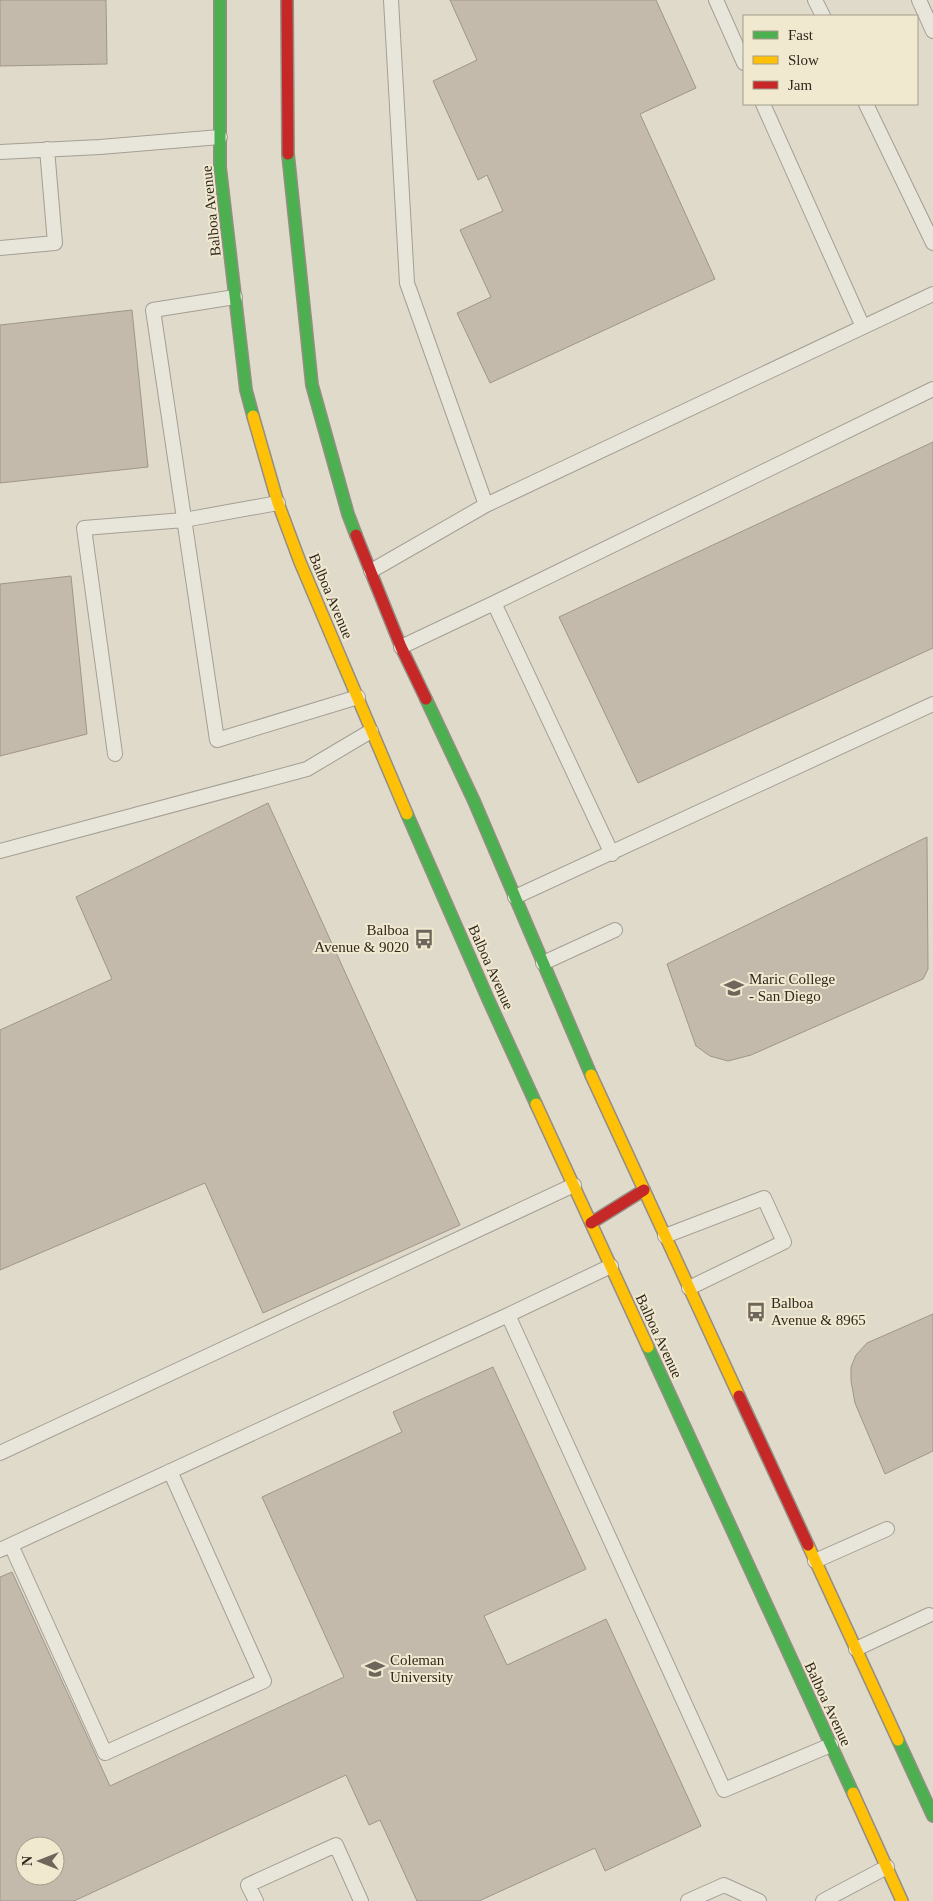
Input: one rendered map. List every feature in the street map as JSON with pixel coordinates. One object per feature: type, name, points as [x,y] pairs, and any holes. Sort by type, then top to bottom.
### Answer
[{"type":"main road","name":"Balboa Avenue","points":[[220,0],[220,167],[246,390],[278,503],[300,562],[371,731],[484,990],[902,1901]]},
{"type":"main road","points":[[287,0],[287,146],[312,385],[348,514],[400,647],[474,801],[601,1097],[933,1816]]},
{"type":"main road","points":[[591,1223],[644,1190]]},
{"type":"lane","points":[[391,0],[407,283],[486,505]]},
{"type":"lane","points":[[716,0],[743,60]]},
{"type":"lane","points":[[815,0],[822,15]]},
{"type":"lane","points":[[919,0],[933,31]]},
{"type":"lane","points":[[763,105],[863,327]]},
{"type":"lane","points":[[866,105],[933,243]]},
{"type":"lane","points":[[0,152],[100,147],[220,137]]},
{"type":"lane","points":[[0,248],[55,243],[47,149]]},
{"type":"lane","points":[[371,572],[486,505],[933,294]]},
{"type":"lane","points":[[235,297],[153,310],[217,740],[358,697]]},
{"type":"lane","points":[[400,647],[933,389]]},
{"type":"lane","points":[[115,754],[84,528],[184,520],[278,503]]},
{"type":"lane","points":[[494,603],[612,854]]},
{"type":"lane","points":[[515,897],[612,854],[933,704]]},
{"type":"lane","points":[[0,851],[306,769],[371,731]]},
{"type":"lane","points":[[543,963],[614,930]]},
{"type":"lane","points":[[0,1453],[574,1185]]},
{"type":"lane","points":[[665,1236],[764,1198],[784,1242],[689,1288]]},
{"type":"lane","points":[[170,1471],[264,1681],[105,1753],[5,1548],[170,1471],[508,1315],[611,1266]]},
{"type":"lane","points":[[508,1315],[724,1790],[831,1745]]},
{"type":"lane","points":[[815,1561],[887,1529]]},
{"type":"lane","points":[[856,1649],[929,1615]]},
{"type":"lane","points":[[256,1901],[248,1885],[336,1845],[361,1901]]},
{"type":"lane","points":[[823,1901],[887,1867]]},
{"type":"lane","points":[[688,1901],[724,1886],[759,1901]]},
{"type":"building","points":[[0,0],[106,0],[107,64],[0,66]]},
{"type":"building","points":[[450,0],[656,0],[696,88],[640,114],[715,279],[490,383],[457,313],[491,297],[460,230],[503,211],[487,175],[478,180],[433,81],[477,60]]},
{"type":"building","points":[[132,310],[148,467],[0,483],[0,325]]},
{"type":"building","points":[[933,442],[933,648],[638,783],[559,617]]},
{"type":"building","points":[[71,576],[87,734],[0,756],[0,584]]},
{"type":"building","points":[[268,803],[460,1225],[263,1313],[205,1183],[0,1270],[0,1030],[112,979],[76,897]]},
{"type":"building","points":[[927,837],[928,969],[923,979],[751,1055],[728,1061],[710,1056],[696,1046],[667,964]]},
{"type":"building","points":[[933,1314],[933,1451],[885,1474],[855,1403],[851,1381],[851,1367],[856,1355],[867,1343]]},
{"type":"building","points":[[493,1367],[586,1569],[484,1616],[507,1665],[606,1619],[701,1826],[605,1871],[595,1848],[479,1901],[417,1901],[380,1820],[369,1825],[346,1775],[74,1901],[0,1901],[0,1577],[12,1572],[110,1786],[344,1677],[262,1497],[402,1432],[393,1412]]},
{"type":"traffic: fast","points":[[220,0],[220,167],[246,390],[253,416]]},
{"type":"traffic: fast","points":[[288,154],[312,385],[348,514],[356,535]]},
{"type":"traffic: fast","points":[[426,699],[474,801],[591,1075]]},
{"type":"traffic: fast","points":[[407,814],[536,1104]]},
{"type":"traffic: fast","points":[[648,1347],[853,1793]]},
{"type":"traffic: fast","points":[[898,1740],[933,1816]]},
{"type":"traffic: slow","points":[[253,416],[278,503],[300,562],[407,814]]},
{"type":"traffic: slow","points":[[591,1075],[739,1396]]},
{"type":"traffic: slow","points":[[536,1104],[648,1347]]},
{"type":"traffic: slow","points":[[808,1545],[898,1740]]},
{"type":"traffic: slow","points":[[853,1793],[902,1901]]},
{"type":"traffic: jam","points":[[287,0],[288,154]]},
{"type":"traffic: jam","points":[[356,535],[401,647],[426,699]]},
{"type":"traffic: jam","points":[[591,1223],[644,1190]]},
{"type":"traffic: jam","points":[[739,1396],[808,1545]]},
{"type":"place","name":"Balboa Avenue & 9020","points":[[424,939]]},
{"type":"place","name":"Maric College - San Diego","points":[[734,988]]},
{"type":"place","name":"Balboa Avenue & 8965","points":[[756,1312]]},
{"type":"place","name":"Coleman University","points":[[375,1669]]}]
